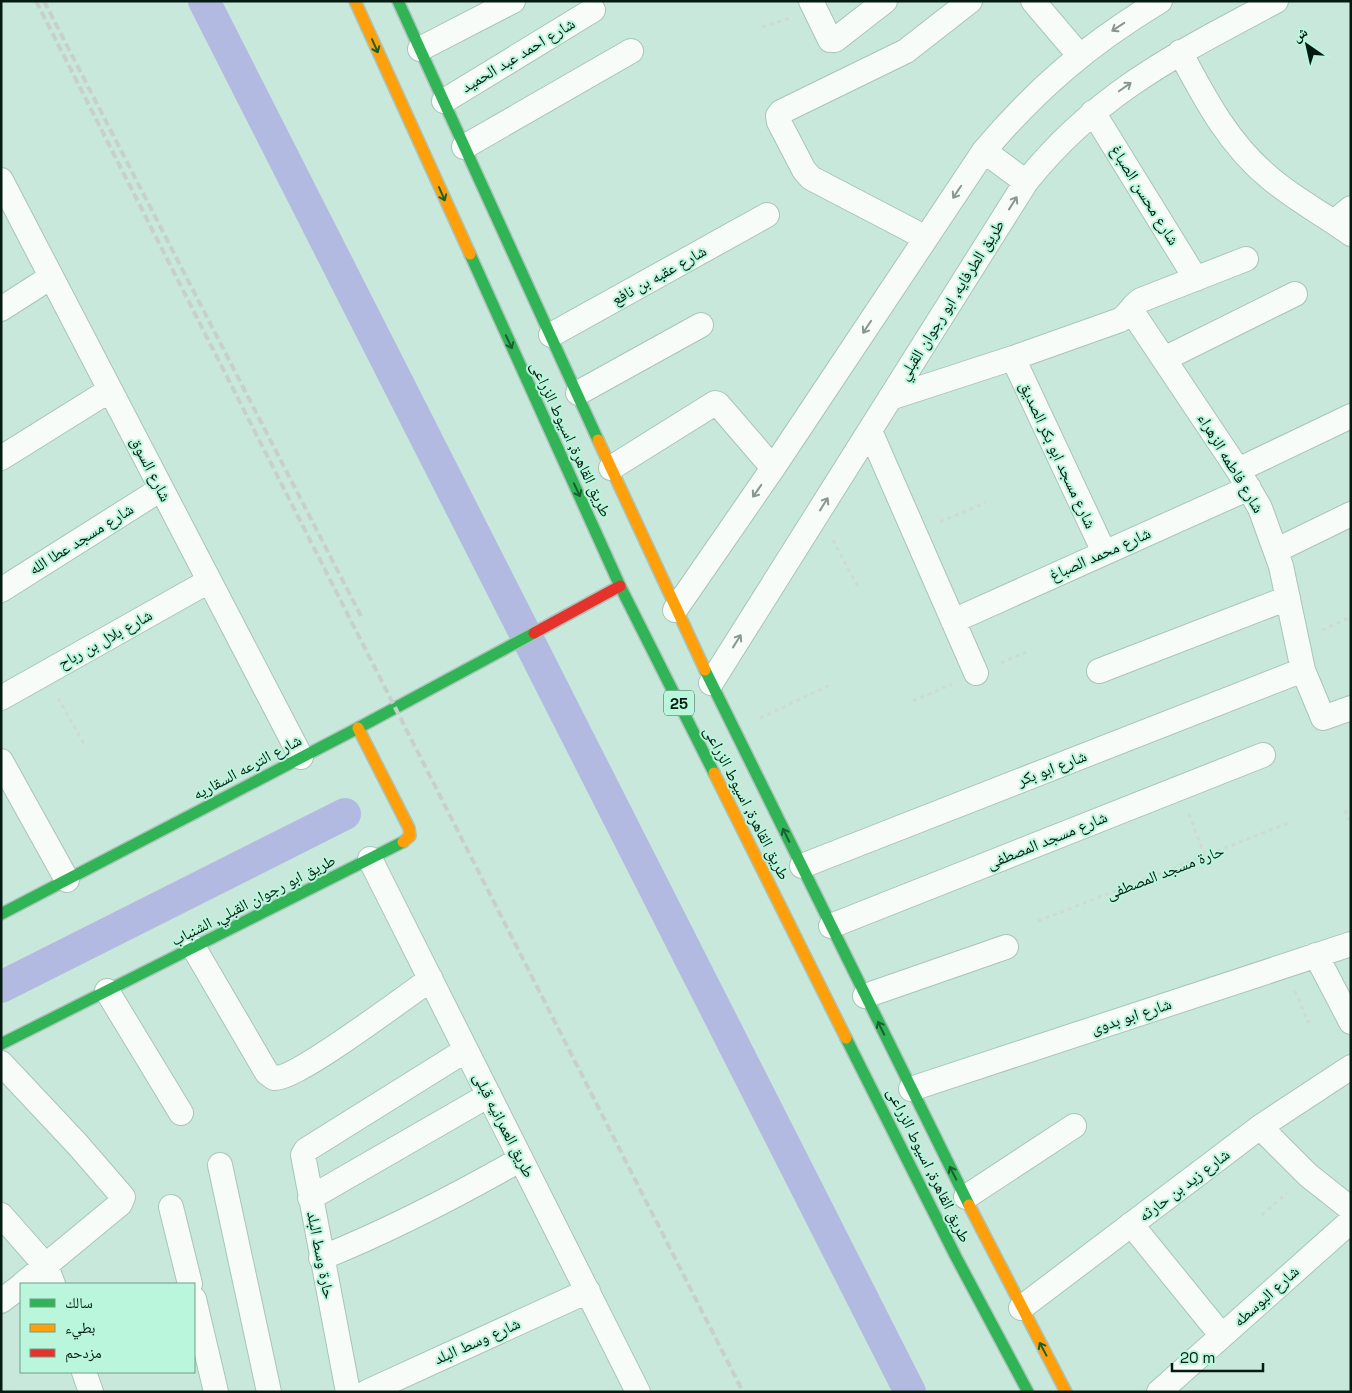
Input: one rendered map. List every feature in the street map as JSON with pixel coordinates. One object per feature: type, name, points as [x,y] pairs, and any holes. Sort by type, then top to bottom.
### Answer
[{"type":"main road","name":"طريق القاهرة, اسيوط الزراعى","points":[[356,1],[620,586],[956,1257],[1028,1392]]},
{"type":"main road","name":"طريق القاهرة, اسيوط الزراعى","points":[[398,1],[675,610],[911,1089],[1021,1308],[1066,1392]]},
{"type":"main road","name":"شارع الترعه السقاريه","points":[[1,914],[358,728],[620,586]]},
{"type":"main road","name":"طريق ابو رجوان القبلي, الشنباب","points":[[1,1044],[406,841],[410,836],[409,828],[358,728]]},
{"type":"street","points":[[420,49],[512,1]]},
{"type":"street","points":[[811,1],[830,40],[835,40],[885,1]]},
{"type":"street","points":[[926,238],[811,178],[804,170],[779,122],[778,116],[781,112],[906,51],[970,1]]},
{"type":"street","points":[[1033,1],[1079,55]]},
{"type":"street","points":[[675,610],[773,468],[984,152],[1012,118],[1079,55],[1115,29],[1160,1]]},
{"type":"street","name":"طريق الطرفايه, ابو رجوان القبلي","points":[[711,683],[1026,182],[1046,156],[1093,112],[1121,90],[1180,52],[1276,1]]},
{"type":"street","name":"شارع احمد عبد الحميد","points":[[444,101],[593,10]]},
{"type":"street","points":[[464,147],[631,51]]},
{"type":"street","points":[[1180,52],[1214,115],[1240,149],[1271,179],[1345,221]]},
{"type":"street","name":"شارع محسن الصباغ","points":[[1093,112],[1196,279]]},
{"type":"street","points":[[984,152],[1026,182]]},
{"type":"street","name":"شارع السوق","points":[[1,180],[301,757]]},
{"type":"street","name":"شارع عقبه بن نافع","points":[[551,335],[767,215]]},
{"type":"street","points":[[890,398],[1013,358],[1120,320],[1127,316],[1138,302],[1246,259]]},
{"type":"street","points":[[1,310],[51,277]]},
{"type":"street","points":[[1164,359],[1295,294]]},
{"type":"street","name":"شارع فاطمه الزهراء","points":[[1131,310],[1243,479],[1277,550],[1303,670],[1324,718],[1351,708]]},
{"type":"street","points":[[578,394],[701,325]]},
{"type":"street","name":"شارع مسجد ابو بكر الصديق","points":[[1013,358],[1104,552]]},
{"type":"street","points":[[1,458],[110,390]]},
{"type":"street","points":[[610,468],[715,403],[718,404],[773,468]]},
{"type":"street","name":"شارع محمد الصباغ","points":[[953,621],[1104,552],[1243,479],[1351,416]]},
{"type":"street","points":[[870,431],[976,674]]},
{"type":"street","name":"شارع مسجد عطا الله","points":[[1,590],[161,489]]},
{"type":"street","points":[[1277,550],[1351,514]]},
{"type":"street","name":"شارع بلال بن رباح","points":[[1,698],[209,581]]},
{"type":"street","points":[[1099,671],[1288,598]]},
{"type":"street","name":"شارع ابو بكر","points":[[802,866],[1303,670]]},
{"type":"street","name":"شارع مسجد المصطفى","points":[[831,926],[1263,755]]},
{"type":"street","points":[[1,761],[67,880]]},
{"type":"street","name":"طريق العمرانيه قبلى","points":[[370,859],[638,1392]]},
{"type":"street","name":"شارع ابو بدوى","points":[[911,1089],[1351,944]]},
{"type":"street","points":[[865,996],[1006,947]]},
{"type":"street","points":[[194,948],[266,1073],[274,1078],[286,1076],[313,1060],[431,979]]},
{"type":"street","points":[[1316,955],[1351,1022]]},
{"type":"street","points":[[107,991],[181,1113]]},
{"type":"street","name":"حارة وسط البلد","points":[[348,1392],[321,1258],[303,1155],[306,1150],[466,1050]]},
{"type":"street","points":[[1,1063],[78,1144],[123,1197],[120,1204],[49,1275],[29,1283]]},
{"type":"street","name":"شارع زيد بن حارثه","points":[[1021,1308],[1260,1127],[1351,1067]]},
{"type":"street","points":[[310,1198],[489,1095]]},
{"type":"street","points":[[966,1197],[1074,1126]]},
{"type":"street","points":[[1260,1127],[1308,1175],[1351,1209]]},
{"type":"street","points":[[321,1258],[370,1238],[426,1211],[521,1158]]},
{"type":"street","points":[[220,1166],[268,1392]]},
{"type":"street","points":[[171,1207],[190,1283]]},
{"type":"street","points":[[1,1215],[49,1275]]},
{"type":"street","name":"شارع البوسطه","points":[[1159,1392],[1351,1221]]},
{"type":"street","points":[[1132,1224],[1222,1336]]},
{"type":"street","name":"شارع وسط البلد","points":[[367,1392],[446,1354],[588,1291]]},
{"type":"street","points":[[195,1303],[216,1392]]},
{"type":"street","points":[[84,1373],[91,1392]]},
{"type":"path","points":[[915,533],[984,503]]},
{"type":"path","points":[[818,513],[858,587]]},
{"type":"path","points":[[44,674],[84,744]]},
{"type":"path","points":[[734,730],[832,684]]},
{"type":"path","points":[[1179,788],[1205,856]]},
{"type":"path","points":[[1345,810],[1351,824]]},
{"type":"path","name":"حارة مسجد المصطفى","points":[[1038,921],[1291,822]]},
{"type":"path","points":[[1284,965],[1309,1023]]},
{"type":"path","points":[[1262,1215],[1308,1175]]},
{"type":"waterway","points":[[204,1],[910,1392]]},
{"type":"waterway","points":[[1,987],[345,814]]},
{"type":"railway","points":[[36,1],[743,1392]]},
{"type":"railway","points":[[44,1],[362,618]]},
{"type":"traffic: fast","points":[[398,1],[598,440]]},
{"type":"traffic: fast","points":[[470,254],[620,586],[714,773]]},
{"type":"traffic: fast","points":[[1,914],[358,728],[534,633]]},
{"type":"traffic: fast","points":[[705,670],[969,1205]]},
{"type":"traffic: fast","points":[[1,1044],[403,842]]},
{"type":"traffic: fast","points":[[846,1038],[956,1257],[1028,1392]]},
{"type":"traffic: slow","points":[[355,1],[470,254]]},
{"type":"traffic: slow","points":[[598,440],[705,670]]},
{"type":"traffic: slow","points":[[358,728],[409,828],[410,836],[403,842]]},
{"type":"traffic: slow","points":[[714,773],[846,1038]]},
{"type":"traffic: slow","points":[[969,1205],[1066,1392]]},
{"type":"traffic: jam","points":[[534,633],[620,586]]}]
